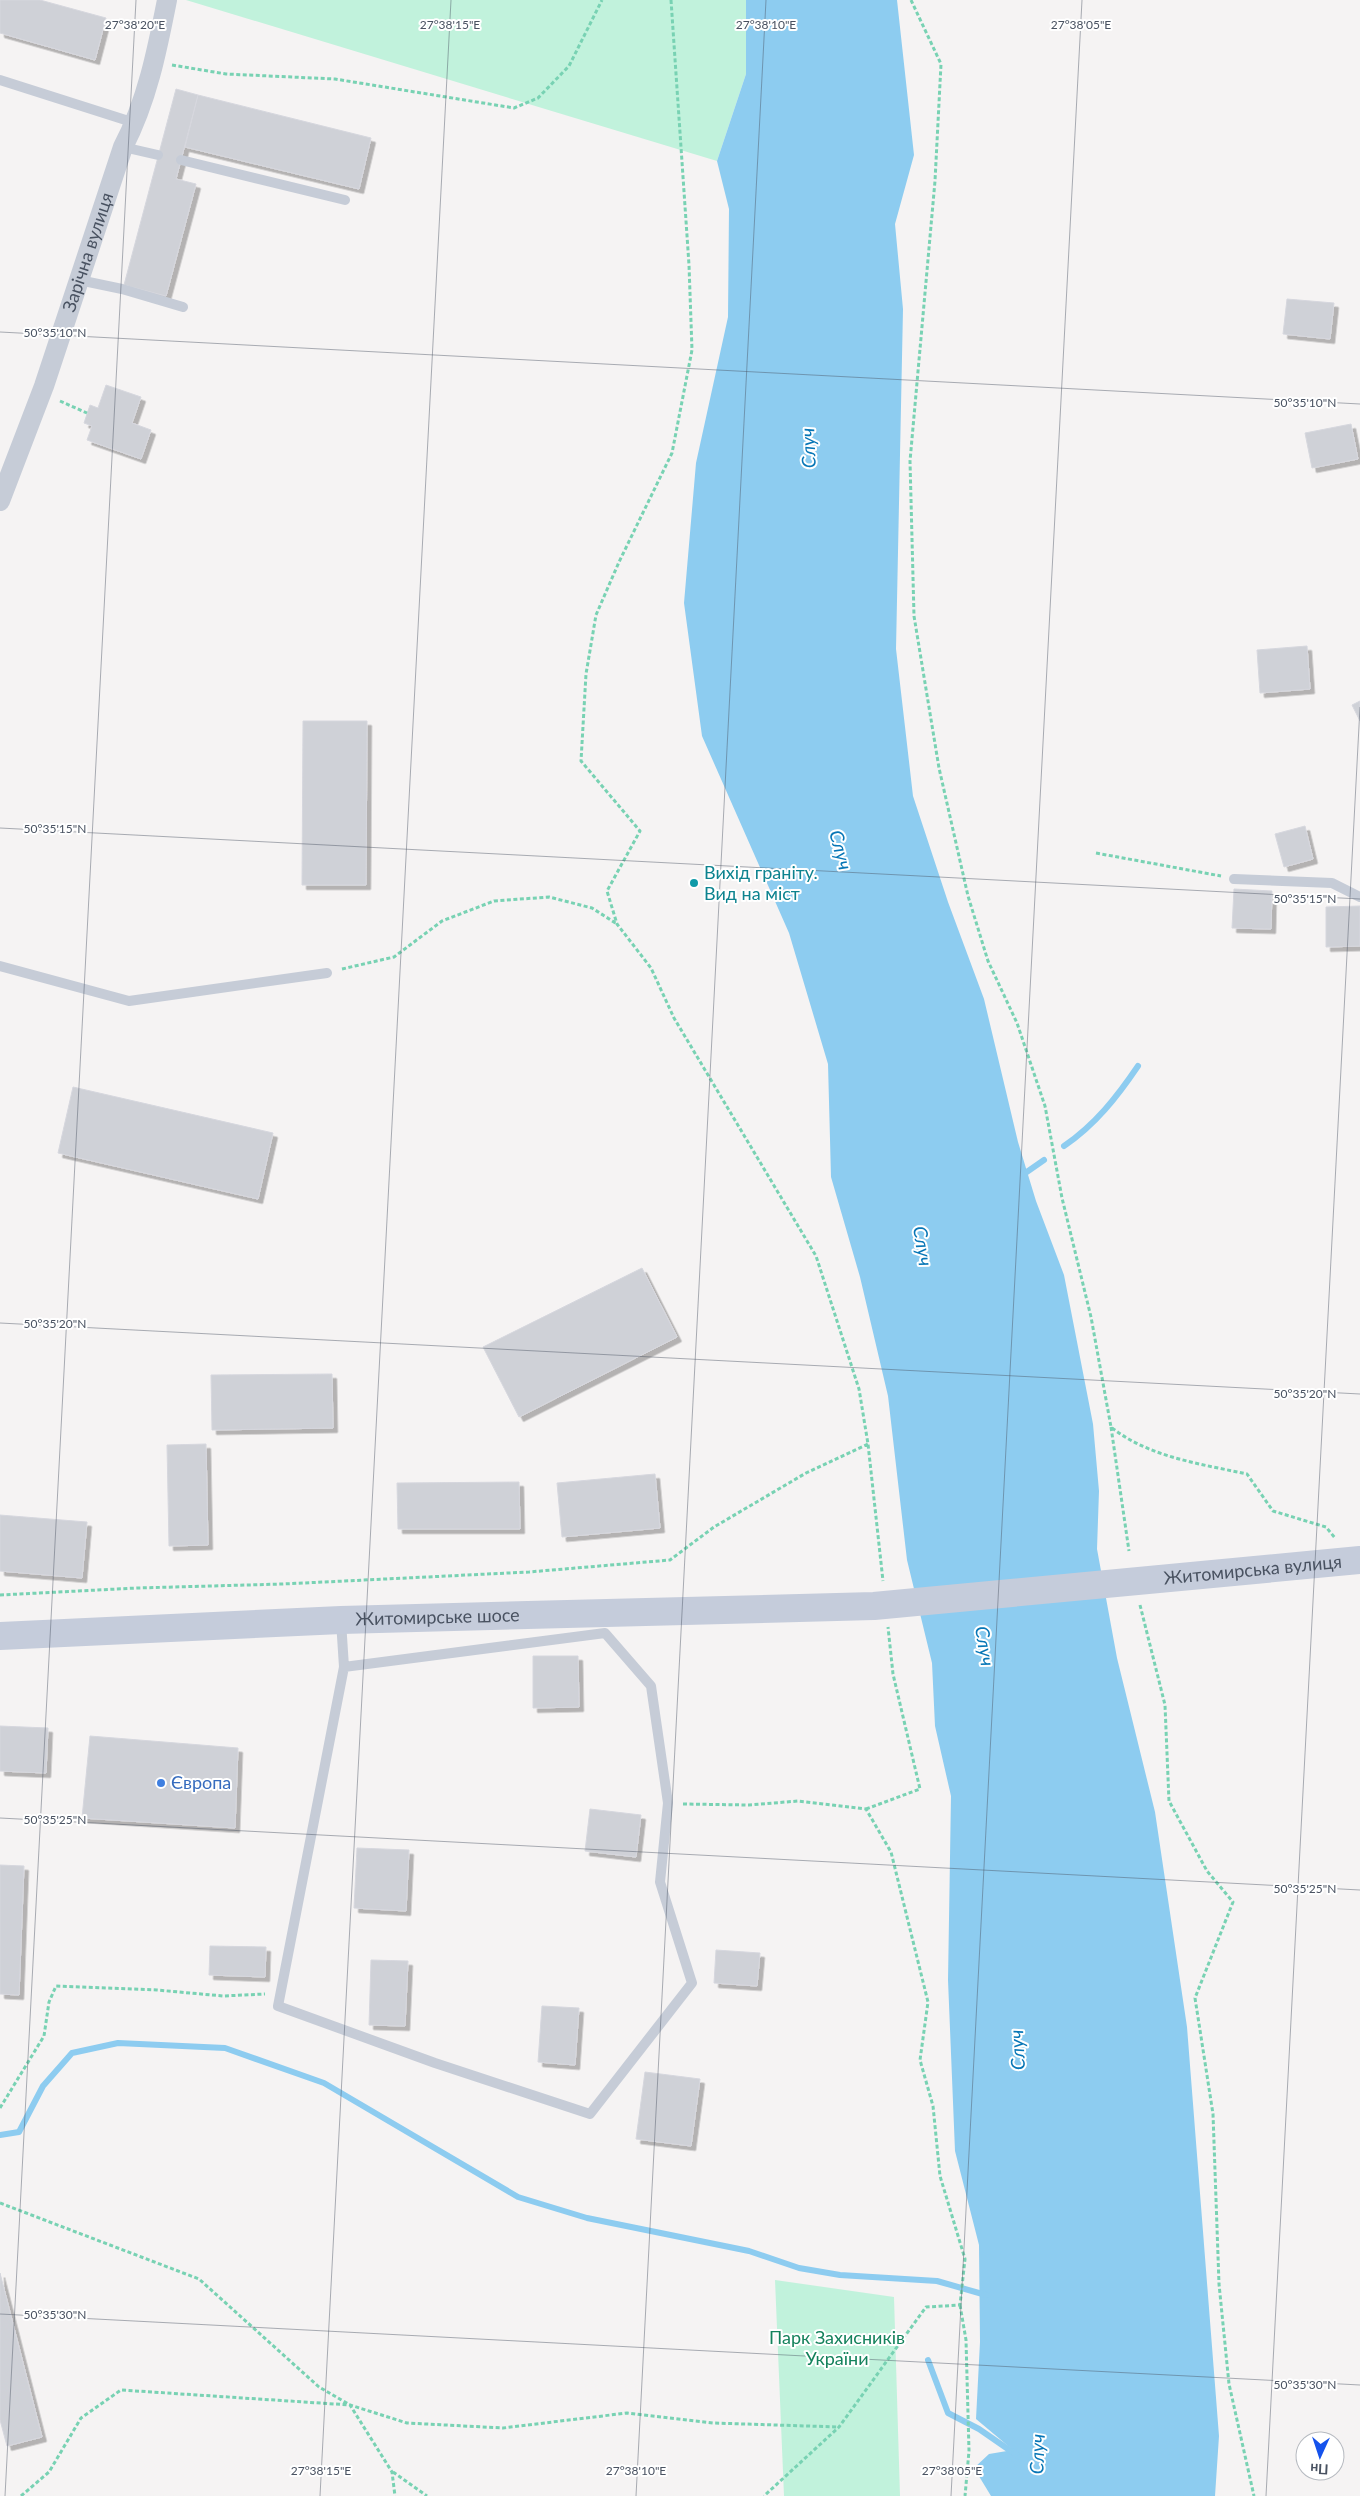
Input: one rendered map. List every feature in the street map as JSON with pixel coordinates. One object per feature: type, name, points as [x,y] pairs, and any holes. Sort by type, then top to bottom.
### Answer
[{"type":"main road","name":"Житомирська вулиця","points":[[881,1606],[1142,1589],[1350,1552]]},
{"type":"main road","name":"Житомирське шосе","points":[[0,1636],[341,1620],[881,1606]]},
{"type":"street","name":"Зарічна вулиця","points":[[0,502],[44,386],[122,147],[135,123],[155,62],[167,0]]},
{"type":"lane","points":[[0,80],[135,123]]},
{"type":"lane","points":[[122,147],[158,155]]},
{"type":"lane","points":[[181,160],[345,200]]},
{"type":"lane","points":[[79,280],[122,289],[183,307]]},
{"type":"lane","points":[[1234,879],[1332,883],[1360,896]]},
{"type":"lane","points":[[0,966],[129,1001],[327,973]]},
{"type":"lane","points":[[341,1620],[344,1667],[278,2006],[435,2063],[590,2114],[692,1983],[660,1882],[668,1803],[651,1686],[604,1633],[344,1667]]},
{"type":"path","points":[[155,62],[226,74],[335,79],[514,108],[538,98],[569,66],[602,0]]},
{"type":"path","points":[[617,924],[607,891],[640,831],[581,760],[586,674],[596,615],[619,562],[672,453],[692,350],[689,266],[671,0]]},
{"type":"path","points":[[911,0],[941,64],[935,181],[910,461],[914,616],[939,768],[968,896],[988,961],[1017,1023],[1045,1106],[1062,1198],[1091,1316],[1129,1551]]},
{"type":"path","points":[[56,399],[87,413]]},
{"type":"path","points":[[1096,853],[1234,879]]},
{"type":"path","points":[[327,973],[394,957],[442,921],[494,901],[549,897],[592,908],[617,924],[651,968],[674,1018],[816,1256],[859,1389],[868,1444],[881,1606],[893,1674],[920,1789],[866,1809],[798,1801],[749,1805],[668,1803]]},
{"type":"path","points":[[1110,1427],[1122,1436],[1176,1459],[1247,1474],[1273,1511],[1326,1527],[1350,1552]]},
{"type":"path","points":[[0,1595],[529,1572],[670,1560],[714,1527],[806,1474],[868,1444]]},
{"type":"path","points":[[1142,1589],[1165,1705],[1168,1801],[1207,1871],[1233,1902],[1195,1998],[1213,2114],[1220,2284],[1229,2384],[1254,2496]]},
{"type":"path","points":[[866,1809],[891,1852],[928,2002],[920,2060],[934,2106],[940,2176],[965,2259],[960,2305],[966,2340],[969,2451],[964,2496]]},
{"type":"path","points":[[0,2108],[44,2036],[49,2002],[56,1986],[157,1990],[223,1996],[281,1993]]},
{"type":"path","points":[[0,2203],[199,2280],[319,2387],[350,2405],[407,2423],[503,2428],[627,2413],[713,2423],[839,2428]]},
{"type":"path","points":[[764,2496],[839,2428],[926,2307],[960,2305]]},
{"type":"path","points":[[21,2496],[49,2472],[81,2418],[121,2390],[350,2405]]},
{"type":"path","points":[[350,2405],[392,2472],[427,2496]]},
{"type":"path","points":[[392,2472],[395,2496]]},
{"type":"green space","points":[[186,0],[746,0],[746,74],[717,161]]},
{"type":"green space","name":"Парк Захисників України","points":[[775,2280],[894,2297],[900,2496],[784,2496]]},
{"type":"water","name":"Случ","points":[[746,0],[897,0],[914,155],[895,224],[903,309],[896,649],[913,796],[948,902],[984,999],[1018,1142],[1036,1201],[1064,1275],[1093,1424],[1099,1491],[1097,1549],[1117,1658],[1155,1812],[1187,2027],[1219,2436],[1215,2496],[991,2496],[974,2468],[989,2454],[1013,2450],[976,2419],[980,2342],[979,2245],[955,2151],[948,1980],[951,1796],[935,1726],[932,1663],[907,1560],[888,1396],[860,1277],[831,1177],[828,1064],[789,933],[702,736],[684,603],[696,463],[728,317],[729,209],[717,161],[746,74]]},
{"type":"building","points":[[0,0],[40,0],[106,18],[95,60],[0,33]]},
{"type":"building","points":[[176,89],[198,95],[176,179],[196,184],[166,296],[124,285]]},
{"type":"building","points":[[198,95],[371,138],[359,189],[185,147]]},
{"type":"building","points":[[1287,299],[1334,303],[1330,339],[1283,334]]},
{"type":"building","points":[[106,385],[141,397],[132,423],[151,430],[141,459],[87,440],[92,426],[84,423],[90,405],[98,408]]},
{"type":"building","points":[[1351,424],[1358,459],[1312,468],[1305,433]]},
{"type":"building","points":[[1307,646],[1310,689],[1260,693],[1257,650]]},
{"type":"building","points":[[1360,701],[1360,721],[1352,705]]},
{"type":"building","points":[[303,721],[367,721],[366,885],[302,885]]},
{"type":"building","points":[[1305,826],[1313,859],[1284,867],[1275,834]]},
{"type":"building","points":[[1234,889],[1272,891],[1271,929],[1232,928]]},
{"type":"building","points":[[1360,906],[1360,946],[1326,947],[1326,907]]},
{"type":"building","points":[[73,1087],[273,1133],[258,1199],[58,1153]]},
{"type":"building","points":[[642,1268],[677,1337],[519,1417],[483,1347]]},
{"type":"building","points":[[332,1374],[333,1428],[212,1430],[211,1375]]},
{"type":"building","points":[[206,1444],[208,1545],[169,1546],[167,1445]]},
{"type":"building","points":[[655,1474],[660,1528],[562,1537],[557,1483]]},
{"type":"building","points":[[519,1482],[520,1529],[398,1529],[397,1483]]},
{"type":"building","points":[[0,1515],[87,1522],[82,1578],[0,1571]]},
{"type":"building","points":[[533,1656],[578,1656],[579,1707],[533,1708]]},
{"type":"building","points":[[0,1726],[48,1728],[46,1773],[0,1771]]},
{"type":"building","name":"Європа","points":[[90,1736],[238,1748],[235,1828],[82,1818]]},
{"type":"building","points":[[590,1809],[641,1815],[636,1857],[585,1851]]},
{"type":"building","points":[[357,1848],[409,1850],[406,1911],[354,1908]]},
{"type":"building","points":[[0,1865],[24,1866],[19,1995],[0,1994]]},
{"type":"building","points":[[210,1946],[266,1947],[265,1977],[209,1975]]},
{"type":"building","points":[[716,1950],[760,1953],[757,1986],[714,1983]]},
{"type":"building","points":[[371,1960],[408,1961],[405,2026],[369,2025]]},
{"type":"building","points":[[542,2006],[579,2008],[575,2065],[538,2062]]},
{"type":"building","points":[[645,2072],[700,2079],[691,2146],[636,2139]]},
{"type":"building","points":[[0,2273],[42,2437],[7,2446],[0,2420]]},
{"type":"waterway","points":[[1064,1146],[1096,1120],[1138,1066]]},
{"type":"waterway","points":[[1021,1176],[1044,1160]]},
{"type":"waterway","points":[[0,2135],[19,2132],[43,2086],[72,2053],[118,2043],[225,2048],[324,2083],[518,2197],[587,2218],[749,2251],[799,2268],[840,2275],[937,2281],[986,2295]]},
{"type":"waterway","name":"Случ","points":[[928,2360],[948,2413],[979,2429],[1018,2456]]},
{"type":"place","name":"Вихід граніту. Вид на міст","points":[[694,883]]},
{"type":"place","name":"Європа","points":[[161,1783]]}]
